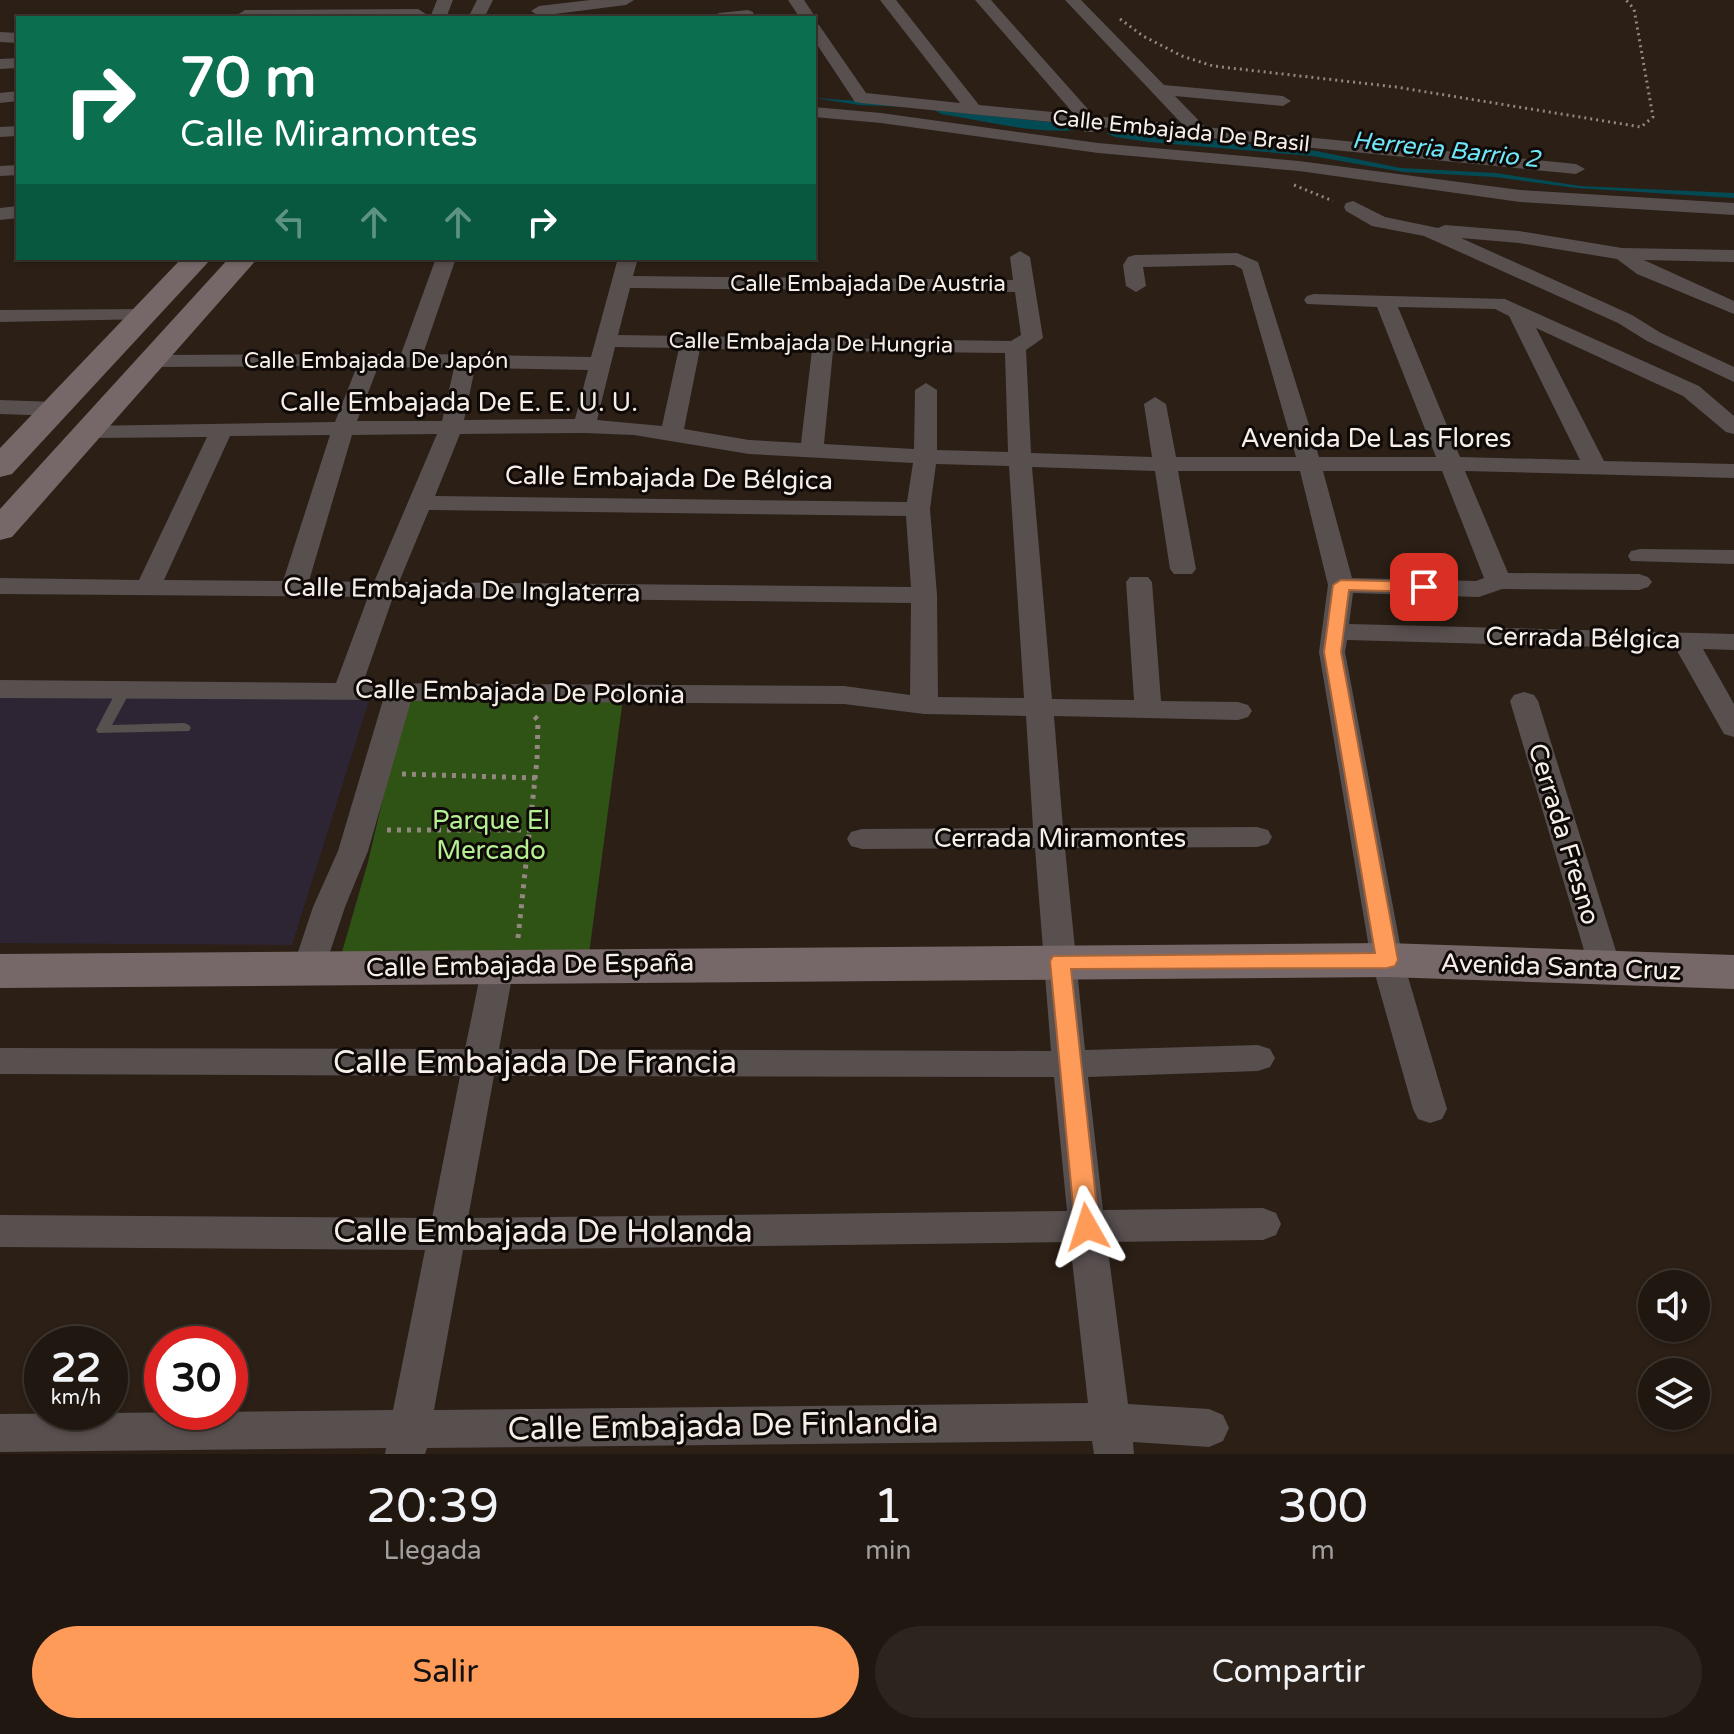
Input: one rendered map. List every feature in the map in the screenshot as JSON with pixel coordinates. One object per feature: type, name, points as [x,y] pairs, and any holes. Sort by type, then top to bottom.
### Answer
[{"type":"street","points":[[888,0],[974,109]]},
{"type":"street","points":[[983,0],[1088,120],[1098,148]]},
{"type":"street","points":[[1073,0],[1199,131]]},
{"type":"street","points":[[539,11],[634,3]]},
{"type":"street","points":[[243,11],[419,11]]},
{"type":"street","points":[[738,16],[748,15]]},
{"type":"street","points":[[816,31],[861,98],[1576,169]]},
{"type":"street","points":[[1162,90],[1283,101]]},
{"type":"street","name":"Calle Embajada De Brasil","points":[[816,112],[881,118],[1098,148],[1257,161],[1520,196],[1734,209]]},
{"type":"street","points":[[1353,207],[1379,222],[1429,231],[1519,237],[1622,254],[1734,256]]},
{"type":"street","points":[[1429,231],[1625,319],[1654,337],[1734,375]]},
{"type":"street","points":[[1622,254],[1644,270],[1734,308]]},
{"type":"street","points":[[1020,257],[1024,286]]},
{"type":"street","points":[[1136,286],[1135,261],[1237,259],[1247,261],[1251,266],[1310,465],[1341,585],[1332,652],[1387,960],[1430,1109]]},
{"type":"street","points":[[0,467],[196,260]]},
{"type":"street","points":[[0,530],[242,260]]},
{"type":"street","points":[[410,360],[445,260]]},
{"type":"street","points":[[584,426],[628,260]]},
{"type":"street","name":"Calle Embajada De Austria","points":[[623,282],[1024,286],[1032,338],[1015,347],[1018,460],[1039,707],[1046,840],[1112,1438]]},
{"type":"street","points":[[1314,300],[1498,303],[1691,391],[1734,427]]},
{"type":"street","points":[[1385,301],[1498,581]]},
{"type":"street","points":[[1516,309],[1596,469]]},
{"type":"street","points":[[1,318],[144,315]]},
{"type":"street","points":[[672,433],[691,340]]},
{"type":"street","name":"Calle Embajada De Hungria","points":[[608,341],[1015,347]]},
{"type":"street","points":[[812,451],[823,342]]},
{"type":"street","points":[[294,588],[343,429],[370,360]]},
{"type":"street","name":"Calle Embajada De Japón","points":[[152,361],[410,360],[601,364]]},
{"type":"street","points":[[347,690],[383,591],[451,429],[466,361]]},
{"type":"street","points":[[80,385],[126,388]]},
{"type":"street","points":[[924,705],[924,595],[918,509],[925,457],[926,390]]},
{"type":"street","points":[[1155,404],[1183,569]]},
{"type":"street","points":[[0,407],[56,409]]},
{"type":"street","name":"Calle Embajada De E. E. U. U.","points":[[90,431],[584,426],[672,433],[749,447],[1018,460]]},
{"type":"street","points":[[149,586],[221,431]]},
{"type":"street","name":"Avenida De Las Flores","points":[[1018,460],[1166,464],[1450,464],[1734,471]]},
{"type":"street","name":"Calle Embajada De Bélgica","points":[[419,503],[918,509]]},
{"type":"street","points":[[1341,585],[1479,589],[1498,581],[1640,569],[1734,557]]},
{"type":"street","points":[[1139,582],[1148,708]]},
{"type":"street","name":"Calle Embajada De Inglaterra","points":[[0,586],[924,595]]},
{"type":"street","name":"Cerrada Bélgica","points":[[1337,632],[1734,642]]},
{"type":"street","points":[[1685,641],[1734,728]]},
{"type":"street","name":"Calle Embajada De Polonia","points":[[0,689],[844,695],[924,705],[1238,711]]},
{"type":"street","points":[[309,967],[360,830],[400,691]]},
{"type":"street","name":"Cerrada Fresno","points":[[1524,701],[1605,967]]},
{"type":"street","name":"Cerrada Miramontes","points":[[862,839],[1257,837]]},
{"type":"street","name":"Avenida Santa Cruz","points":[[1060,961],[1387,960],[1734,972]]},
{"type":"street","name":"Calle Embajada De España","points":[[0,971],[1060,961]]},
{"type":"street","points":[[408,1441],[481,1063],[507,965]]},
{"type":"street","name":"Calle Embajada De Francia","points":[[0,1061],[1070,1064],[1258,1058]]},
{"type":"street","name":"Calle Embajada De Holanda","points":[[0,1231],[446,1234],[1263,1224]]},
{"type":"street","name":"Calle Embajada De Finlandia","points":[[0,1433],[408,1441],[1112,1438],[1209,1428]]},
{"type":"lane","points":[[124,690],[103,730],[184,728]]},
{"type":"path","points":[[1119,18],[1156,43],[1213,66],[1396,87],[1641,127],[1653,117],[1634,9],[1626,0]]},
{"type":"path","points":[[507,965],[536,778],[538,720],[529,712],[531,692]]},
{"type":"path","points":[[377,774],[536,778]]},
{"type":"path","points":[[360,830],[530,830]]},
{"type":"shaded area","points":[[0,688],[372,691],[292,945],[0,943]]},
{"type":"green space","name":"Parque El Mercado","points":[[409,687],[624,691],[589,954],[342,952],[368,862]]},
{"type":"water","points":[[816,98],[935,106],[944,111],[1067,124],[1078,130],[1026,129],[941,114],[931,108],[859,105]]},
{"type":"water","points":[[1119,130],[1316,151],[1401,168],[1496,173],[1580,186],[1734,193],[1734,198],[1576,188],[1495,177],[1403,172],[1312,156],[1149,142],[1106,133]]},
{"type":"route","points":[[1087,1227],[1060,961],[1387,960],[1332,652],[1341,585],[1424,587]]},
{"type":"water label","name":"Herreria Barrio 2","points":[[1446,150]]}]
